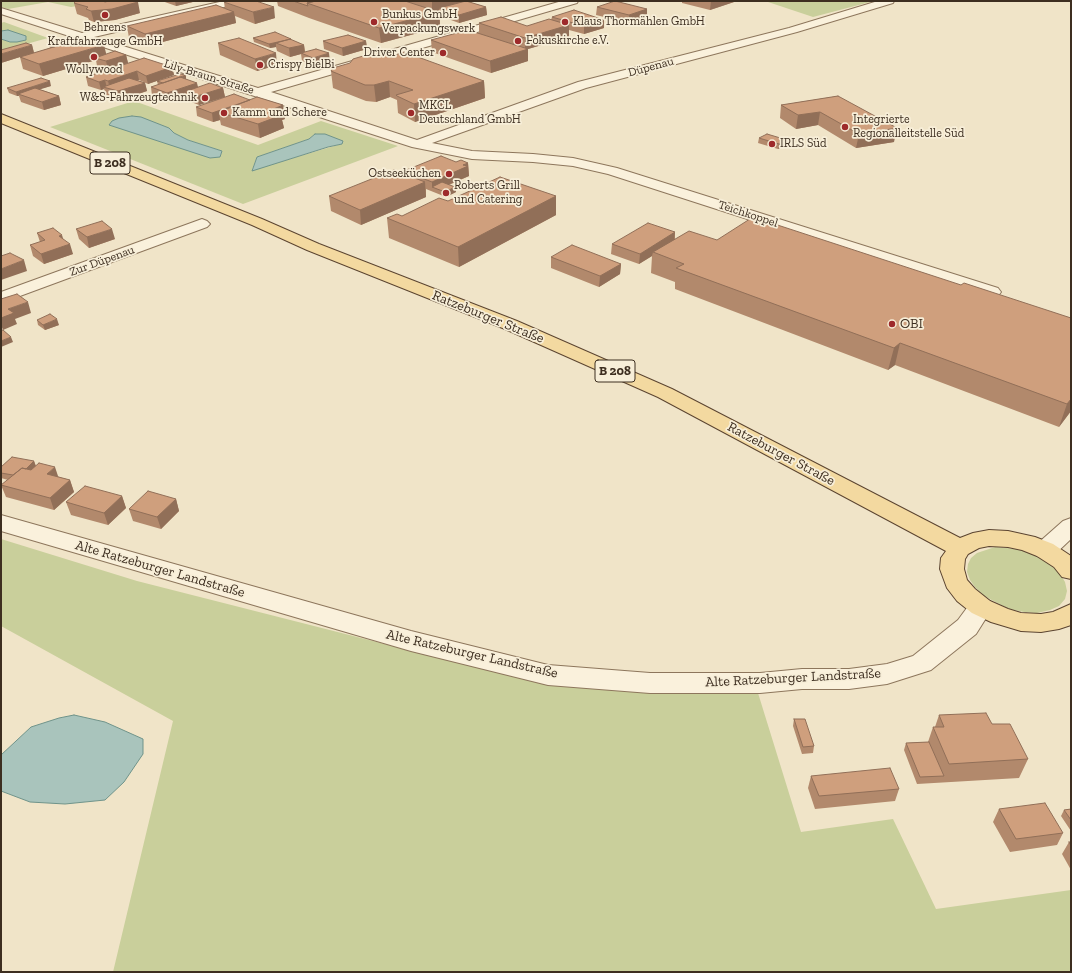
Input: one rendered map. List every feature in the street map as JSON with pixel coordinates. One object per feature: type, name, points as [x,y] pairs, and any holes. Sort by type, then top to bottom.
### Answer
[{"type":"main road","name":"Ratzeburger Straße","points":[[1,118],[257,222],[313,247],[511,325],[665,393],[960,548]]},
{"type":"main road","points":[[1071,571],[1062,561],[1045,550],[1027,543],[1001,538],[989,538],[973,542],[960,548],[953,558],[952,570],[956,582],[966,595],[981,607],[1000,616],[1028,622],[1041,623],[1059,620],[1071,613]]},
{"type":"street","points":[[81,36],[236,1]]},
{"type":"street","points":[[258,92],[573,1]]},
{"type":"street","name":"Düpenau","points":[[417,144],[582,85],[793,30],[888,1]]},
{"type":"street","name":"Lily-Braun-Straße","points":[[1,11],[417,144]]},
{"type":"street","name":"Teichkoppel","points":[[417,144],[472,155],[573,162],[612,171],[1004,296]]},
{"type":"street","name":"Zur Düpenau","points":[[1,298],[202,224]]},
{"type":"street","name":"Alte Ratzeburger Landstraße","points":[[1,523],[411,641],[548,675],[650,683],[760,683],[802,679],[849,679],[887,674],[922,663],[967,627],[981,607]]},
{"type":"street","points":[[1045,550],[1071,526]]},
{"type":"green space","points":[[1,1],[112,1],[71,7],[48,2],[8,9],[1,7]]},
{"type":"green space","points":[[765,1],[874,1],[813,17]]},
{"type":"green space","points":[[4,22],[48,38],[1,51],[1,39],[10,42],[8,30],[1,31],[1,23]]},
{"type":"green space","points":[[134,101],[258,145],[321,121],[398,146],[243,204],[50,127]],"holes":[[[132,116],[169,128],[174,133],[188,140],[222,151],[220,157],[112,121]],[[315,134],[341,144],[252,170],[257,157],[309,139]]]},
{"type":"green space","points":[[1,539],[137,581],[542,684],[758,693],[801,832],[893,819],[936,909],[1071,890],[1071,972],[113,972],[173,721],[1,626]]},
{"type":"green space","points":[[995,547],[1018,549],[1041,558],[1051,564],[1059,572],[1065,582],[1067,591],[1065,599],[1059,606],[1037,613],[1009,609],[984,596],[970,580],[967,572],[968,564],[971,558],[977,553]]},
{"type":"water","points":[[8,30],[26,36],[26,40],[10,42],[1,39],[1,31]]},
{"type":"water","points":[[132,116],[141,117],[169,128],[174,133],[188,140],[222,151],[220,157],[210,158],[109,125],[112,121],[119,118]]},
{"type":"water","points":[[315,134],[325,134],[343,141],[342,144],[252,171],[257,157],[309,139]]},
{"type":"water","points":[[74,715],[105,722],[143,739],[143,754],[124,782],[105,800],[65,804],[30,802],[1,791],[1,755],[31,727]]},
{"type":"building","points":[[76,1],[138,2],[112,9],[91,11],[86,9],[88,7],[74,3]]},
{"type":"building","points":[[256,1],[274,7],[253,12],[224,2]]},
{"type":"building","points":[[293,1],[316,1],[307,3],[308,6]]},
{"type":"building","points":[[316,1],[405,1],[439,12],[379,28],[307,3]]},
{"type":"building","points":[[466,1],[486,7],[459,15],[439,8]]},
{"type":"building","points":[[615,1],[647,9],[629,15],[597,7]]},
{"type":"building","points":[[216,5],[234,12],[145,34],[127,26]]},
{"type":"building","points":[[574,10],[604,20],[584,26],[552,17]]},
{"type":"building","points":[[501,17],[527,26],[549,19],[569,25],[525,38],[479,23]]},
{"type":"building","points":[[468,30],[528,49],[490,61],[431,40]]},
{"type":"building","points":[[275,32],[291,39],[269,44],[253,38]]},
{"type":"building","points":[[348,35],[366,41],[342,48],[323,41]]},
{"type":"building","points":[[84,38],[104,45],[39,64],[20,57]]},
{"type":"building","points":[[239,38],[276,53],[255,59],[218,43]]},
{"type":"building","points":[[290,39],[304,45],[289,48],[276,43]]},
{"type":"building","points":[[64,41],[68,43],[54,47],[49,45]]},
{"type":"building","points":[[26,43],[32,45],[1,54],[1,50]]},
{"type":"building","points":[[316,49],[329,53],[313,58],[301,53]]},
{"type":"building","points":[[115,51],[126,55],[106,61],[95,58]]},
{"type":"building","points":[[380,51],[392,56],[404,52],[484,81],[414,104],[396,95],[413,90],[389,81],[374,85],[365,85],[331,71],[333,68],[350,63],[353,59]]},
{"type":"building","points":[[144,58],[172,67],[146,76],[137,71],[108,81],[105,80],[99,82],[86,77]]},
{"type":"building","points":[[180,74],[186,75],[163,83],[157,81]]},
{"type":"building","points":[[180,77],[197,83],[167,93],[151,87]]},
{"type":"building","points":[[41,78],[50,81],[16,92],[7,88]]},
{"type":"building","points":[[129,78],[145,83],[118,91],[103,87]]},
{"type":"building","points":[[210,83],[223,88],[197,96],[184,92]]},
{"type":"building","points":[[35,88],[59,96],[42,102],[18,94]]},
{"type":"building","points":[[234,94],[250,100],[212,113],[196,107]]},
{"type":"building","points":[[838,96],[897,128],[859,134],[820,112],[798,115],[781,105]]},
{"type":"building","points":[[257,97],[283,105],[269,111],[282,115],[258,124],[219,112]]},
{"type":"building","points":[[767,134],[787,140],[779,144],[759,138]]},
{"type":"building","points":[[441,156],[456,162],[461,160],[468,163],[463,165],[468,166],[432,182],[404,171]]},
{"type":"building","points":[[394,170],[425,182],[360,210],[329,196]]},
{"type":"building","points":[[500,177],[556,196],[458,247],[387,218],[397,214],[402,216],[439,198],[448,201]]},
{"type":"building","points":[[442,182],[455,187],[445,192],[432,187]]},
{"type":"building","name":"OBI","points":[[753,217],[961,285],[964,283],[1071,318],[1071,399],[1067,404],[900,343],[894,348],[676,268],[684,264],[653,252],[689,231],[717,240]]},
{"type":"building","points":[[102,221],[112,229],[87,237],[76,229]]},
{"type":"building","points":[[648,223],[675,232],[640,254],[612,244]]},
{"type":"building","points":[[53,228],[62,235],[59,236],[70,244],[41,254],[30,245],[45,240],[37,233]]},
{"type":"building","points":[[572,245],[621,264],[600,276],[551,257]]},
{"type":"building","points":[[10,253],[24,260],[1,269],[1,256]]},
{"type":"building","points":[[17,294],[28,302],[8,309],[14,313],[1,318],[1,299]]},
{"type":"building","points":[[50,314],[57,319],[43,325],[37,320]]},
{"type":"building","points":[[3,330],[11,337],[1,341],[1,331]]},
{"type":"building","points":[[12,457],[34,461],[26,469],[22,468],[13,475],[1,473],[1,467]]},
{"type":"building","points":[[39,463],[55,467],[47,474],[70,480],[50,498],[1,485],[22,468],[31,470]]},
{"type":"building","points":[[85,486],[122,496],[104,513],[66,502]]},
{"type":"building","points":[[148,491],[176,499],[157,517],[129,509]]},
{"type":"building","points":[[986,713],[992,724],[1010,724],[1028,759],[949,764],[933,727],[944,727],[939,715]]},
{"type":"building","points":[[794,719],[805,719],[814,746],[803,747]]},
{"type":"building","points":[[929,742],[944,776],[920,777],[906,743]]},
{"type":"building","points":[[890,768],[899,789],[819,796],[811,776]]},
{"type":"building","points":[[1045,803],[1063,833],[1016,839],[999,809]]},
{"type":"building","points":[[1071,809],[1071,820],[1064,810]]},
{"type":"place","name":"Behrens Kraftfahrzeuge GmbH","points":[[105,15]]},
{"type":"place","name":"Bunkus GmbH Verpackungswerk","points":[[374,22]]},
{"type":"place","name":"Klaus Thormählen GmbH","points":[[565,22]]},
{"type":"place","name":"Fokuskirche e.V.","points":[[518,41]]},
{"type":"place","name":"Driver Center","points":[[443,53]]},
{"type":"place","name":"Wollywood","points":[[94,57]]},
{"type":"place","name":"Crispy BielBi","points":[[260,65]]},
{"type":"place","name":"W&S-Fahrzeugtechnik","points":[[205,98]]},
{"type":"place","name":"Kamm und Schere","points":[[224,113]]},
{"type":"place","name":"MKCL Deutschland GmbH","points":[[411,113]]},
{"type":"place","name":"Integrierte Regionalleitstelle Süd","points":[[845,127]]},
{"type":"place","name":"IRLS Süd","points":[[772,144]]},
{"type":"place","name":"Ostseeküchen","points":[[449,174]]},
{"type":"place","name":"Roberts Grill und Catering","points":[[446,193]]},
{"type":"place","name":"OBI","points":[[892,324]]}]
